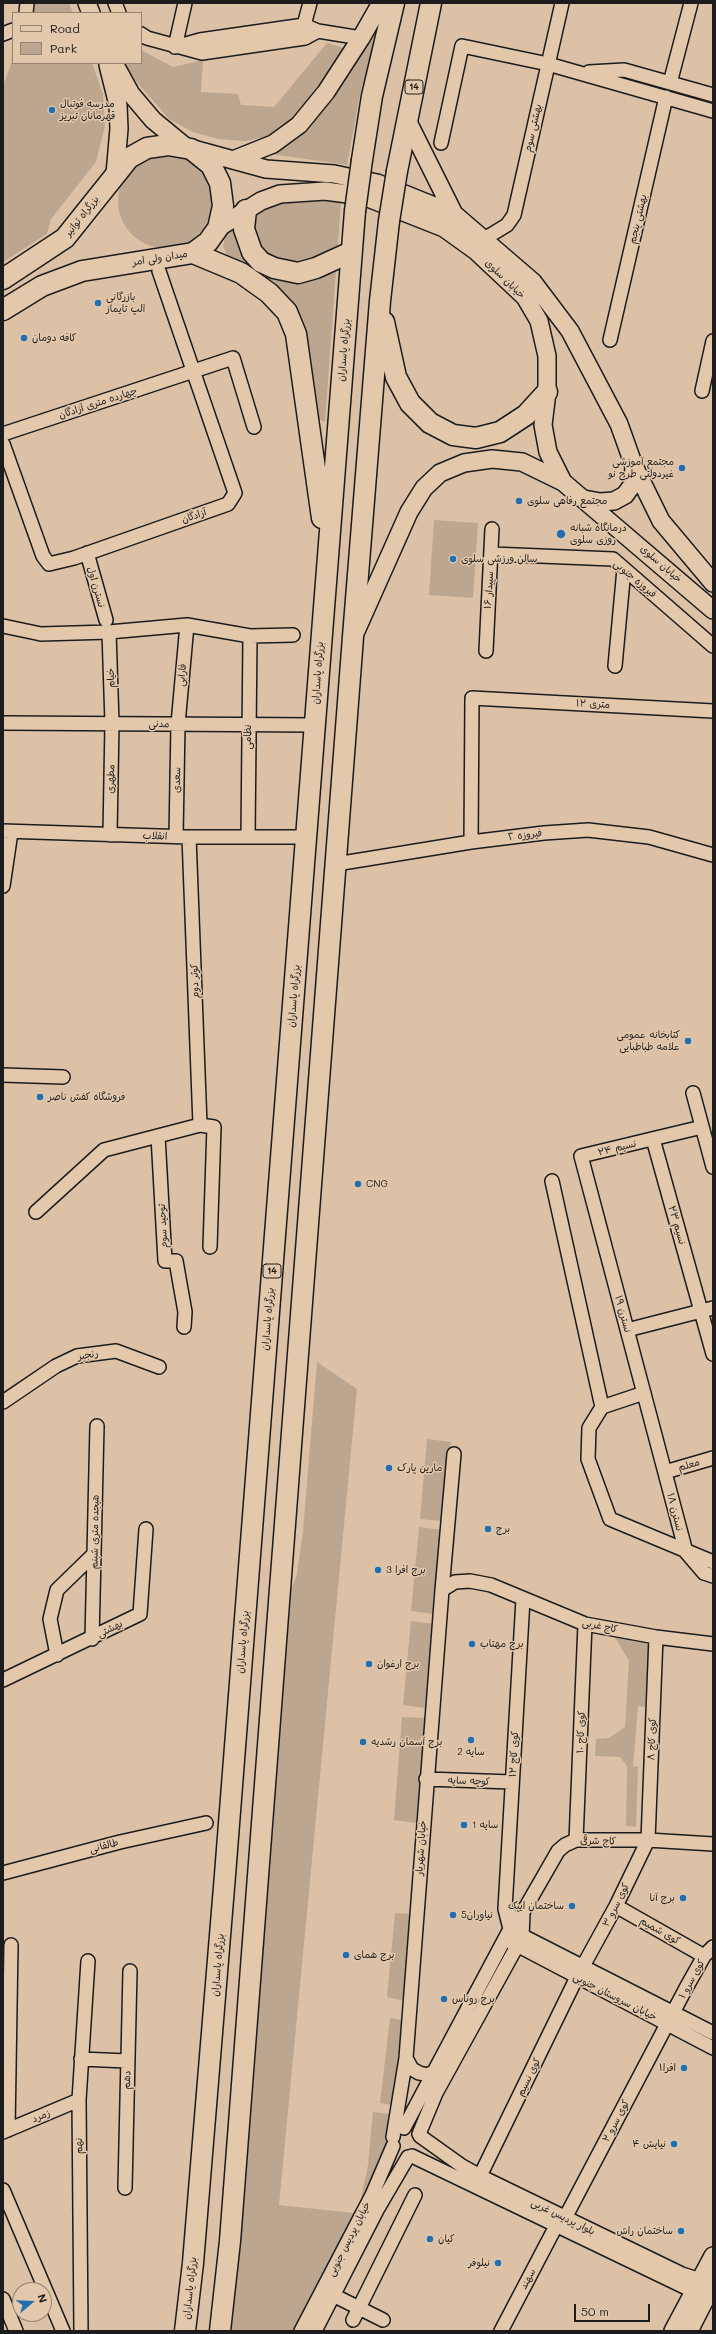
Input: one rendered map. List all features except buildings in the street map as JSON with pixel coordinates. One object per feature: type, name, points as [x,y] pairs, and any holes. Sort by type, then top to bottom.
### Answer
[{"type":"highway","name":"بزرگراه پاسداران","points":[[185,2331],[225,1875],[351,252],[355,210],[372,96],[394,3]]},
{"type":"highway","name":"14","points":[[220,2331],[230,2242],[380,301],[389,221],[397,171],[431,3]]},
{"type":"highway","points":[[115,174],[129,158],[147,148],[168,145],[189,148]]},
{"type":"highway","name":"میدان ولى امر","points":[[42,286],[82,271],[193,253],[208,242],[218,228],[224,206],[220,183],[211,165],[189,148]]},
{"type":"highway","name":"بزرگراه توانیر","points":[[3,279],[65,238],[115,174]]},
{"type":"highway","points":[[246,210],[244,229],[252,252],[261,262],[274,268],[298,273],[316,268],[351,252]]},
{"type":"highway","points":[[193,253],[241,273],[269,293],[287,312],[296,334],[327,555]]},
{"type":"highway","points":[[31,261],[29,274],[36,284],[42,286]]},
{"type":"highway","points":[[3,310],[42,286]]},
{"type":"highway","points":[[380,301],[396,377],[410,403],[430,423],[453,435],[476,438],[500,432],[526,415],[547,392]]},
{"type":"main road","points":[[233,160],[273,144],[299,125],[326,92],[361,38],[381,3]]},
{"type":"main road","points":[[108,64],[118,105],[119,129],[115,174]]},
{"type":"main road","points":[[115,64],[131,94],[153,120],[189,148]]},
{"type":"main road","points":[[407,120],[454,214]]},
{"type":"main road","name":"خیابان سلوی","points":[[189,148],[266,169],[334,174],[377,183],[454,214],[534,282],[570,331],[618,424],[634,466],[661,521],[713,583]]},
{"type":"main road","name":"خیابان سلوی","points":[[218,228],[261,200],[280,194],[325,191],[363,196],[444,228],[476,251],[525,297],[539,321],[547,356],[547,392],[543,425],[544,432],[548,452],[563,482],[713,610]]},
{"type":"main road","points":[[353,637],[409,512],[424,488],[440,473],[464,463],[492,459],[522,462],[563,482]]},
{"type":"main road","points":[[584,499],[600,502],[614,501],[625,496],[632,484],[634,466]]},
{"type":"main road","points":[[689,2331],[705,2288],[713,2256]]},
{"type":"main road","points":[[673,2331],[705,2288]]},
{"type":"street","points":[[174,47],[185,3]]},
{"type":"street","points":[[304,25],[310,3]]},
{"type":"street","name":"بهشتی سوم","points":[[484,240],[507,225],[514,215],[562,3]]},
{"type":"street","points":[[670,83],[691,3]]},
{"type":"street","points":[[174,47],[200,40],[304,25],[318,31],[361,38]]},
{"type":"street","points":[[142,35],[147,38],[174,47],[202,53],[305,38],[318,31]]},
{"type":"street","points":[[441,143],[462,46],[548,64],[713,111]]},
{"type":"street","points":[[577,72],[624,70],[713,95]]},
{"type":"street","name":"بهشتی پنجم","points":[[610,340],[666,97]]},
{"type":"street","name":"آزادگان","points":[[3,444],[43,556],[49,564],[87,553],[228,504],[235,493],[159,271]]},
{"type":"street","points":[[702,391],[713,341]]},
{"type":"street","name":"چهارده متری آزادگان","points":[[3,434],[233,358],[254,427]]},
{"type":"street","name":"سپیدار ۱۶","points":[[486,651],[492,554],[492,529]]},
{"type":"street","name":"نسترن اول","points":[[87,553],[107,626]]},
{"type":"street","name":"فیروزه جنوبی","points":[[492,554],[613,559],[713,646]]},
{"type":"street","points":[[615,666],[624,569]]},
{"type":"street","points":[[3,626],[41,634],[107,626],[187,626],[250,636],[293,635]]},
{"type":"street","name":"خیام","points":[[107,626],[112,724]]},
{"type":"street","name":"فارابی","points":[[178,724],[187,626]]},
{"type":"street","name":"نظامی","points":[[248,837],[250,636]]},
{"type":"street","name":"۱۲ متری","points":[[471,842],[472,698],[713,711]]},
{"type":"street","name":"مدنی","points":[[3,723],[314,725]]},
{"type":"street","name":"مطهری","points":[[110,835],[112,724]]},
{"type":"street","name":"سعدی","points":[[176,837],[178,724]]},
{"type":"street","name":"فیروزه ٢","points":[[336,864],[471,842],[544,833],[588,830],[649,837],[713,855]]},
{"type":"street","points":[[3,886],[7,831]]},
{"type":"street","name":"انقلاب","points":[[7,831],[176,837],[306,837]]},
{"type":"street","name":"کوثر دوم","points":[[189,837],[200,1125]]},
{"type":"street","points":[[3,1075],[63,1077]]},
{"type":"street","points":[[693,1092],[713,1167]]},
{"type":"street","points":[[36,1212],[104,1150],[200,1125],[214,1127],[210,1247]]},
{"type":"street","name":"نسیم ۲۴","points":[[581,1156],[702,1127]]},
{"type":"street","name":"توحید سوم","points":[[158,1136],[165,1260],[176,1261],[185,1312],[184,1327]]},
{"type":"street","name":"نسیم ۲۳","points":[[653,1139],[707,1310],[713,1354]]},
{"type":"street","name":"نسترن ۱۹","points":[[581,1156],[665,1472]]},
{"type":"street","points":[[552,1181],[602,1407]]},
{"type":"street","points":[[627,1330],[707,1310]]},
{"type":"street","name":"رنجبر","points":[[3,1402],[56,1366],[78,1356],[116,1350],[159,1367]]},
{"type":"street","points":[[644,1393],[602,1407],[589,1428],[588,1459],[610,1519],[713,1562]]},
{"type":"street","name":"هیجده متری شبنم","points":[[92,1639],[97,1426]]},
{"type":"street","name":"خیابان شهریار","points":[[393,2142],[406,2058],[426,1779],[454,1454]]},
{"type":"street","name":"معلم","points":[[665,1472],[713,1458]]},
{"type":"street","name":"نسترن ۱۸","points":[[665,1472],[686,1552]]},
{"type":"street","name":"بهشتی","points":[[3,1680],[92,1639],[140,1614],[146,1529]]},
{"type":"street","points":[[686,1552],[704,1573],[713,1576]]},
{"type":"street","points":[[57,1655],[50,1619],[57,1590],[94,1554]]},
{"type":"street","name":"کاج غربی","points":[[442,1590],[455,1582],[470,1581],[491,1585],[585,1624],[656,1637],[713,1644]]},
{"type":"street","name":"کوی کاج ۱۲","points":[[508,1934],[505,1909],[523,1599]]},
{"type":"street","name":"کوی کاج ۱۰","points":[[576,1840],[585,1624]]},
{"type":"street","name":"کوی کاج ۸","points":[[648,1840],[656,1637]]},
{"type":"street","name":"کوچه سایه","points":[[426,1779],[512,1782]]},
{"type":"street","name":"طالقانی","points":[[3,1873],[120,1842],[206,1823]]},
{"type":"street","name":"کاج شرقی","points":[[523,1913],[558,1852],[565,1845],[576,1840],[648,1840],[713,1844]]},
{"type":"street","name":"کوی سرو ۳","points":[[579,1973],[616,1906],[648,1840]]},
{"type":"street","name":"کوی شمیم","points":[[616,1906],[708,1952]]},
{"type":"street","points":[[505,1909],[513,1918],[519,1919],[523,1913]]},
{"type":"street","points":[[420,2135],[436,2094],[520,1941],[523,1913]]},
{"type":"street","points":[[404,2128],[413,2129],[420,2135],[422,2140],[420,2150],[410,2156],[398,2154],[393,2142],[404,2128],[508,1934]]},
{"type":"street","name":"خیابان سروستان جنوبی","points":[[508,1934],[579,1973],[670,2018],[713,2033]]},
{"type":"street","points":[[6,2131],[11,1945]]},
{"type":"street","name":"کوی سرو ۱","points":[[670,2018],[708,1952]]},
{"type":"street","name":"نهم","points":[[81,2331],[79,2100],[88,1961]]},
{"type":"street","name":"دهم","points":[[125,2188],[130,1971]]},
{"type":"street","name":"کوی نسیم","points":[[480,2176],[579,1973]]},
{"type":"street","name":"خیابان سروستان جنوبی","points":[[670,2018],[713,2048]]},
{"type":"street","name":"کوی سرو ۲","points":[[560,2222],[670,2018]]},
{"type":"street","points":[[406,2058],[412,2069],[419,2073],[428,2075],[435,2071]]},
{"type":"street","points":[[82,2059],[127,2061]]},
{"type":"street","name":"زمرد","points":[[6,2131],[79,2100]]},
{"type":"street","name":"بلوار پردیس غربی","points":[[420,2135],[462,2166],[560,2222]]},
{"type":"street","name":"خیابان پردیس جنوبی","points":[[315,2331],[328,2293],[372,2195],[393,2142]]},
{"type":"street","name":"بلوار پردیس غربی","points":[[410,2156],[682,2274],[705,2288]]},
{"type":"street","name":"خیابان پردیس جنوبی","points":[[301,2331],[328,2293],[410,2156]]},
{"type":"street","points":[[3,2190],[63,2331]]},
{"type":"street","points":[[356,2314],[415,2195]]},
{"type":"street","name":"سهند","points":[[501,2331],[560,2222]]},
{"type":"street","points":[[328,2293],[356,2314],[382,2320]]},
{"type":"street","points":[[3,2299],[16,2331]]},
{"type":"green space","points":[[34,3],[69,3],[73,12],[30,12]]},
{"type":"green space","points":[[385,13],[361,89],[347,165],[271,154]]},
{"type":"green space","points":[[327,43],[347,49],[321,88],[302,111],[266,137],[245,141],[218,139],[193,132],[169,119],[135,80],[126,64],[142,64],[142,51],[173,67],[203,60],[201,92],[238,94],[241,105],[274,107]]},
{"type":"green space","points":[[12,62],[12,64],[92,64],[103,94],[105,126],[96,162],[51,219],[47,234],[3,262],[3,86]]},
{"type":"green space","points":[[165,154],[183,158],[198,168],[208,183],[212,201],[208,219],[198,234],[183,244],[165,248],[147,244],[132,234],[122,219],[118,201],[122,183],[132,168],[147,158]]},
{"type":"green space","points":[[331,199],[341,203],[325,422],[310,415],[300,339],[228,257],[223,246],[226,234],[234,224],[275,201]]},
{"type":"green space","name":"سالن ورزشی سلوی","points":[[434,520],[478,523],[473,598],[429,595]]},
{"type":"green space","points":[[317,1362],[357,1389],[279,2205],[354,2213],[296,2331],[224,2331],[291,1590],[297,1574],[303,1531]]},
{"type":"green space","points":[[427,1439],[451,1442],[442,1521],[420,1519]]},
{"type":"green space","points":[[419,1527],[442,1530],[433,1614],[411,1611]]},
{"type":"green space","points":[[411,1621],[434,1624],[425,1708],[403,1705]]},
{"type":"green space","points":[[614,1636],[650,1643],[645,1707],[638,1706],[633,1767],[638,1766],[636,1827],[626,1826],[627,1766],[620,1757],[595,1756],[596,1739],[609,1738],[625,1727],[629,1661]]},
{"type":"green space","points":[[402,1717],[426,1718],[416,1823],[394,1820]]},
{"type":"green space","points":[[395,1913],[410,1914],[404,2001],[387,1997]]},
{"type":"green space","points":[[390,2018],[403,2020],[397,2106],[380,2103]]},
{"type":"green space","points":[[373,2112],[391,2114],[386,2148],[366,2192],[361,2198],[368,2165]]},
{"type":"place","name":"مدرسه فوتبال قهرمانان تبریز","points":[[52,110]]},
{"type":"place","name":"بازرگانی آلپ‌ تایماز","points":[[98,303]]},
{"type":"place","name":"کافه دومان","points":[[24,338]]},
{"type":"place","name":"مجتمع آموزشی غیردولتی طرح نو","points":[[682,468]]},
{"type":"place","name":"مجتمع رفاهی سلوی","points":[[519,501]]},
{"type":"place","name":"درمانگاه شبانه روزی سلوی","points":[[561,534]]},
{"type":"place","name":"سالن ورزشی سلوی","points":[[453,559]]},
{"type":"place","name":"کتابخانه عمومی علامه طباطبایی","points":[[688,1041]]},
{"type":"place","name":"فروشگاه کفش ناصر","points":[[40,1097]]},
{"type":"place","name":"CNG","points":[[358,1184]]},
{"type":"place","name":"مارین پارک","points":[[389,1468]]},
{"type":"place","name":"برج","points":[[488,1529]]},
{"type":"place","name":"برج افرا 3","points":[[378,1570]]},
{"type":"place","name":"برج مهتاب","points":[[472,1644]]},
{"type":"place","name":"برج ارغوان","points":[[369,1664]]},
{"type":"place","name":"سایه 2","points":[[471,1740]]},
{"type":"place","name":"برج آسمان رشدیه","points":[[363,1742]]},
{"type":"place","name":"سایه 1","points":[[464,1825]]},
{"type":"place","name":"برج آنا","points":[[683,1898]]},
{"type":"place","name":"ساختمان ایپک","points":[[572,1906]]},
{"type":"place","name":"نیاوران5","points":[[453,1915]]},
{"type":"place","name":"برج همای","points":[[346,1955]]},
{"type":"place","name":"برج روناس","points":[[444,1999]]},
{"type":"place","name":"افرا۱","points":[[684,2068]]},
{"type":"place","name":"نیایش ۴","points":[[674,2144]]},
{"type":"place","name":"ساختمان راش","points":[[681,2231]]},
{"type":"place","name":"کیان","points":[[430,2239]]},
{"type":"place","name":"نیلوفر","points":[[498,2263]]}]
